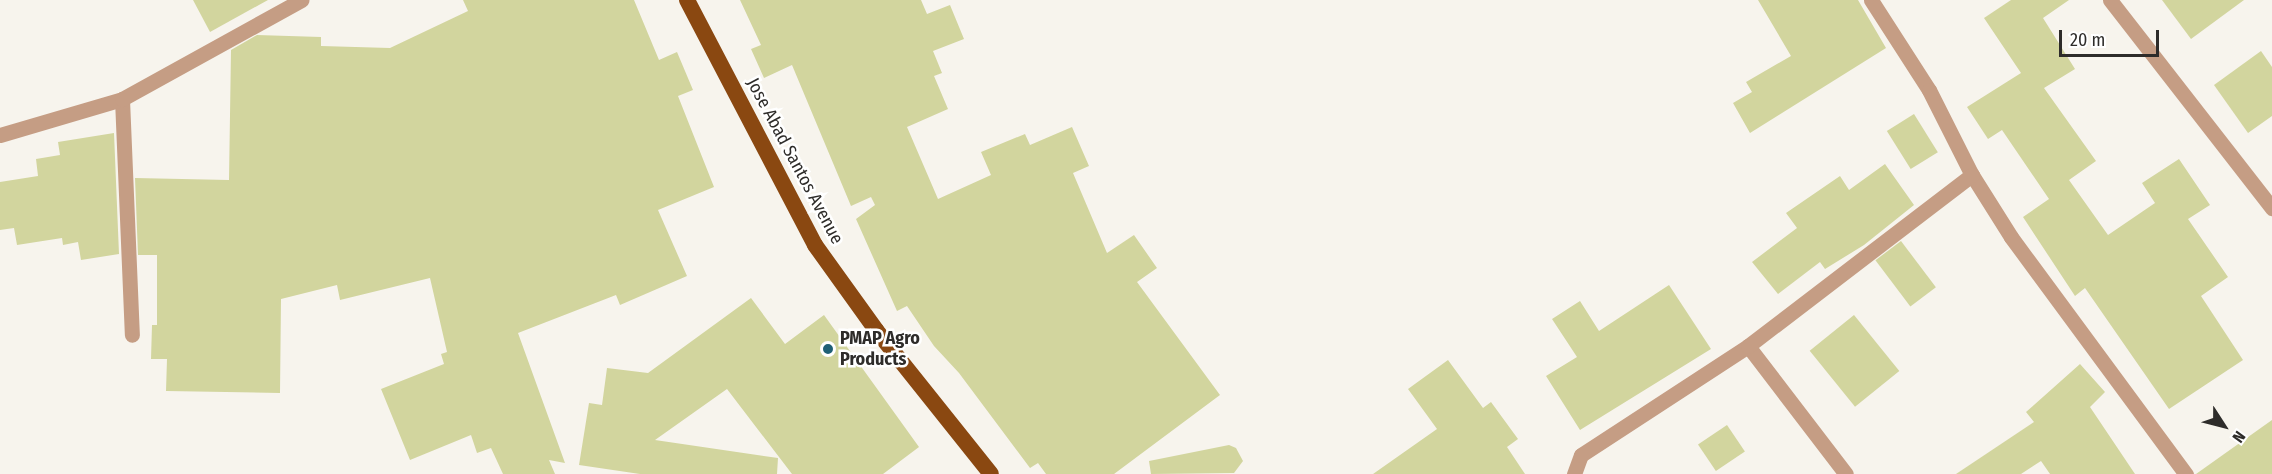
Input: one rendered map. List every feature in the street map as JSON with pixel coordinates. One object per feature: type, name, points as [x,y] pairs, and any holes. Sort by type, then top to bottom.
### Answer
[{"type":"highway","name":"Jose Abad Santos Avenue","points":[[687,0],[815,244],[876,330],[992,474]]},
{"type":"street","points":[[0,135],[122,99],[301,0]]},
{"type":"street","points":[[1871,0],[1929,90],[1972,175],[2090,348],[2186,474]]},
{"type":"street","points":[[2110,0],[2272,208]]},
{"type":"street","points":[[122,99],[132,335]]},
{"type":"street","points":[[1574,474],[1581,455],[1748,346],[1972,175]]},
{"type":"street","points":[[1748,346],[1846,474]]},
{"type":"building","points":[[193,0],[268,0],[210,32]]},
{"type":"building","points":[[463,0],[634,0],[659,60],[677,52],[693,90],[678,96],[714,187],[658,210],[687,276],[620,305],[616,295],[518,333],[565,463],[549,460],[555,474],[503,474],[491,448],[477,453],[471,435],[410,460],[381,389],[444,364],[441,354],[447,352],[430,278],[340,300],[337,285],[281,299],[280,393],[166,391],[167,359],[151,359],[152,325],[157,325],[157,255],[138,255],[135,178],[229,180],[231,50],[257,35],[321,37],[321,46],[390,48],[468,11]]},
{"type":"building","points":[[740,0],[921,0],[927,14],[950,5],[964,39],[933,51],[942,73],[934,76],[948,109],[907,127],[938,199],[991,175],[981,152],[1025,134],[1030,145],[1072,127],[1089,166],[1073,173],[1107,253],[1134,235],[1157,268],[1137,282],[1220,395],[1114,474],[1046,474],[1038,463],[1030,468],[959,373],[934,346],[907,306],[897,311],[856,219],[875,205],[871,197],[851,206],[792,65],[764,78],[751,49],[761,45]]},
{"type":"building","points":[[1758,0],[1858,0],[1886,48],[1750,133],[1733,103],[1752,92],[1746,82],[1791,56]]},
{"type":"building","points":[[2011,0],[2069,0],[2043,18],[2075,69],[2044,88],[2096,161],[2069,180],[2108,235],[2155,203],[2142,183],[2179,159],[2210,205],[2188,219],[2228,277],[2201,296],[2243,360],[2169,409],[2085,288],[2075,296],[2023,217],[2049,199],[2002,130],[1988,139],[1967,107],[2021,73],[1984,18]]},
{"type":"building","points":[[2162,0],[2244,0],[2191,39]]},
{"type":"building","points":[[2261,51],[2272,67],[2272,116],[2248,133],[2214,85]]},
{"type":"building","points":[[1914,114],[1938,152],[1911,169],[1887,131]]},
{"type":"building","points":[[114,133],[119,254],[81,260],[78,242],[63,245],[62,238],[17,245],[14,228],[0,230],[0,182],[38,176],[36,159],[60,155],[58,142]]},
{"type":"building","points":[[1885,164],[1914,205],[1864,245],[1825,269],[1820,262],[1778,294],[1752,262],[1797,228],[1786,213],[1840,176],[1849,190]]},
{"type":"building","points":[[1901,241],[1936,287],[1910,307],[1875,260]]},
{"type":"building","points":[[1669,285],[1711,349],[1580,430],[1546,376],[1577,357],[1552,319],[1580,301],[1599,331]]},
{"type":"building","points":[[751,298],[785,344],[824,315],[919,447],[883,474],[792,474],[727,389],[655,440],[778,458],[777,474],[640,474],[579,465],[589,403],[602,405],[607,368],[648,373]]},
{"type":"building","points":[[1854,315],[1899,371],[1855,407],[1810,351]]},
{"type":"building","points":[[1448,360],[1483,408],[1491,402],[1518,439],[1507,447],[1525,474],[1373,474],[1437,429],[1408,389]]},
{"type":"building","points":[[2080,364],[2105,392],[2090,407],[2135,474],[2050,474],[2041,461],[2021,474],[1956,474],[2034,422],[2026,412]]},
{"type":"building","points":[[2272,420],[2272,474],[2196,474]]},
{"type":"building","points":[[1727,425],[1745,452],[1716,471],[1698,445]]},
{"type":"building","points":[[1229,445],[1236,448],[1243,461],[1234,473],[1151,474],[1149,461]]},
{"type":"place","name":"PMAP Agro Products","points":[[828,349]]}]
